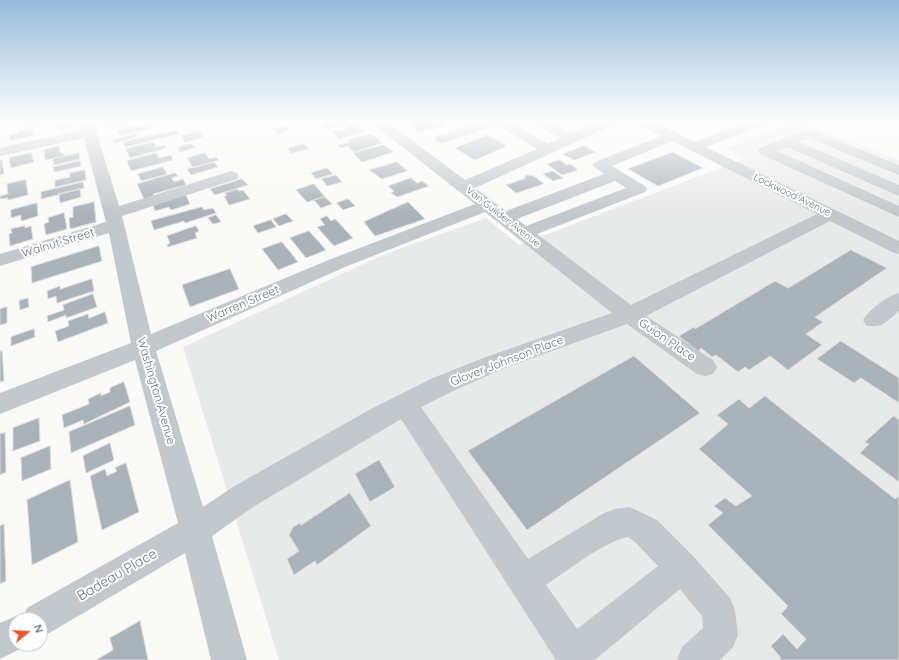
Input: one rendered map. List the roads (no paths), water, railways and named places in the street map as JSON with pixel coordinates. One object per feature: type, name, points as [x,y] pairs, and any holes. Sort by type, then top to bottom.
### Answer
[{"type":"street","name":"Washington Avenue","points":[[95,152],[114,219],[143,347],[195,530],[229,660]]},
{"type":"street","name":"Van Guilder Avenue","points":[[418,152],[628,314]]},
{"type":"street","points":[[464,187],[541,152]]},
{"type":"street","points":[[524,233],[639,189],[600,165],[633,152]]},
{"type":"street","name":"Lockwood Avenue","points":[[704,152],[899,248]]},
{"type":"street","points":[[765,152],[899,212]]},
{"type":"street","points":[[809,152],[899,191]]},
{"type":"street","points":[[855,152],[899,170]]},
{"type":"street","points":[[504,218],[616,175]]},
{"type":"street","name":"Walnut Street","points":[[0,260],[231,176]]},
{"type":"street","name":"Warren Street","points":[[0,404],[143,347],[338,263],[487,205]]},
{"type":"street","points":[[536,206],[557,221]]},
{"type":"street","name":"Glover Johnson Place","points":[[195,530],[244,497],[378,418],[442,385],[494,363],[645,308],[830,214]]},
{"type":"street","points":[[878,238],[894,226],[899,225]]},
{"type":"street","points":[[874,320],[899,300]]},
{"type":"street","name":"Guion Place","points":[[628,314],[705,367]]},
{"type":"street","points":[[405,404],[575,657],[682,567]]},
{"type":"street","points":[[523,581],[616,524],[630,522],[646,531],[682,567],[718,610],[721,635],[696,660]]},
{"type":"street","name":"Badeau Place","points":[[48,615],[195,530]]}]
